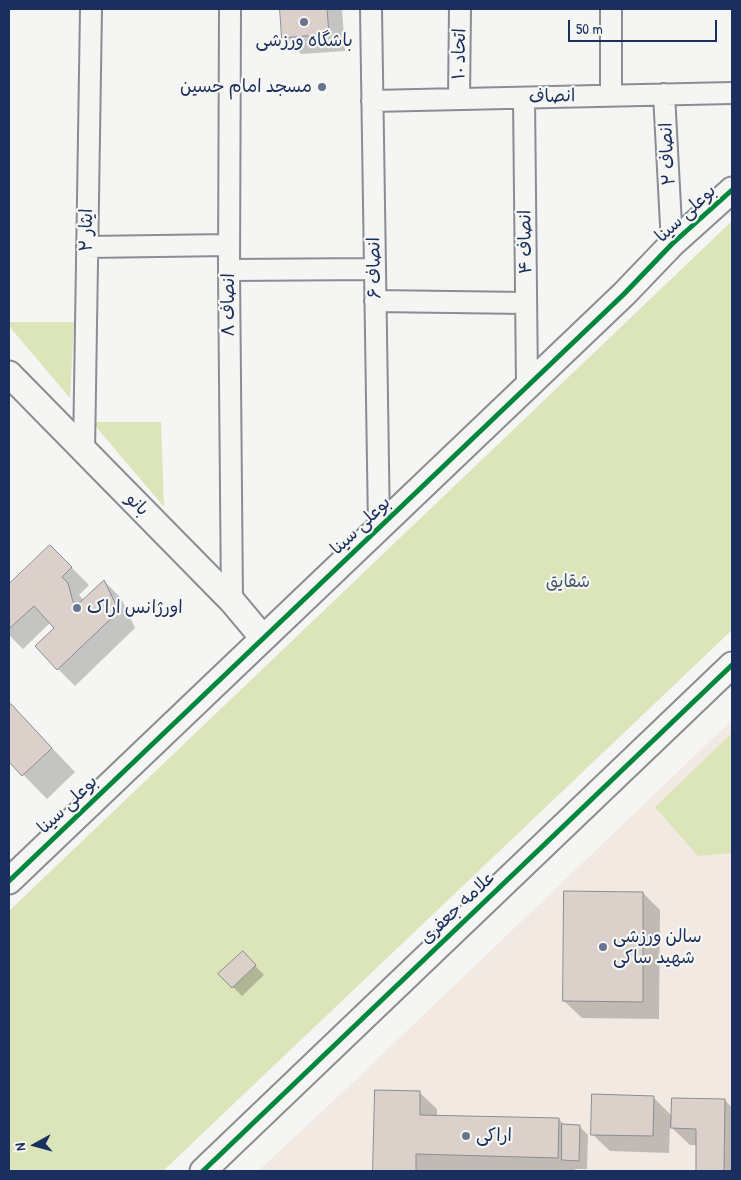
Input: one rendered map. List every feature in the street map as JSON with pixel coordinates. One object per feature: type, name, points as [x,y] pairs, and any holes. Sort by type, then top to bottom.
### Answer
[{"type":"street","name":"ایثار ۲","points":[[84,452],[90,9]]},
{"type":"street","name":"انصاف ۸","points":[[230,9],[229,270],[232,601]]},
{"type":"street","name":"انصاف ۶","points":[[371,9],[379,528]]},
{"type":"street","name":"اتحاد ۱۰","points":[[459,99],[460,9]]},
{"type":"street","points":[[611,9],[611,96]]},
{"type":"street","name":"انصاف","points":[[372,102],[732,93]]},
{"type":"street","name":"انصاف ۲","points":[[664,94],[672,244]]},
{"type":"street","name":"انصاف ۴","points":[[524,98],[527,386]]},
{"type":"street","name":"بوعلی سینا","points":[[9,881],[624,294],[672,244],[732,190]]},
{"type":"street","points":[[87,247],[229,245]]},
{"type":"street","points":[[229,270],[375,269]]},
{"type":"street","points":[[375,301],[526,303]]},
{"type":"street","name":"بانو","points":[[9,374],[232,601],[263,638]]},
{"type":"street","name":"علامه جعفری","points":[[203,1171],[732,665]]},
{"type":"shaded area","points":[[732,720],[732,1171],[258,1171],[347,1088]]},
{"type":"green space","name":"شقایق","points":[[732,221],[732,630],[163,1171],[9,1171],[9,911]]},
{"type":"green space","points":[[9,322],[74,322],[70,398],[9,326]]},
{"type":"green space","points":[[92,422],[161,422],[164,507]]},
{"type":"green space","points":[[732,733],[732,853],[698,856],[655,807]]},
{"type":"building","name":"باشگاه ورزشی","points":[[280,9],[327,9],[329,34],[282,38]]},
{"type":"building","name":"اورژانس اراک","points":[[50,545],[72,567],[62,577],[68,583],[73,602],[77,605],[104,580],[119,611],[57,670],[35,646],[54,628],[34,606],[9,629],[9,584]]},
{"type":"building","points":[[11,704],[52,748],[22,776],[9,762],[9,706]]},
{"type":"building","name":"سالن ورزشی شهید ساکی","points":[[564,891],[643,892],[643,1002],[563,1001]]},
{"type":"building","points":[[243,951],[256,965],[232,988],[218,974]]},
{"type":"building","name":"اراکی","points":[[375,1090],[420,1091],[420,1115],[559,1118],[558,1158],[416,1154],[416,1171],[373,1171]]},
{"type":"building","points":[[592,1094],[654,1096],[653,1136],[591,1135]]},
{"type":"building","points":[[672,1098],[725,1099],[724,1171],[696,1171],[696,1129],[671,1128]]},
{"type":"building","points":[[562,1124],[580,1125],[579,1161],[562,1160]]},
{"type":"cycle path","points":[[9,881],[624,294],[672,244],[732,190]]},
{"type":"cycle path","points":[[203,1171],[732,665]]},
{"type":"place","name":"باشگاه ورزشی","points":[[304,22]]},
{"type":"place","name":"مسجد امام حسین","points":[[322,87]]},
{"type":"place","name":"اورژانس اراک","points":[[77,608]]},
{"type":"place","name":"سالن ورزشی شهید ساکی","points":[[603,947]]},
{"type":"place","name":"اراکی","points":[[466,1136]]}]
